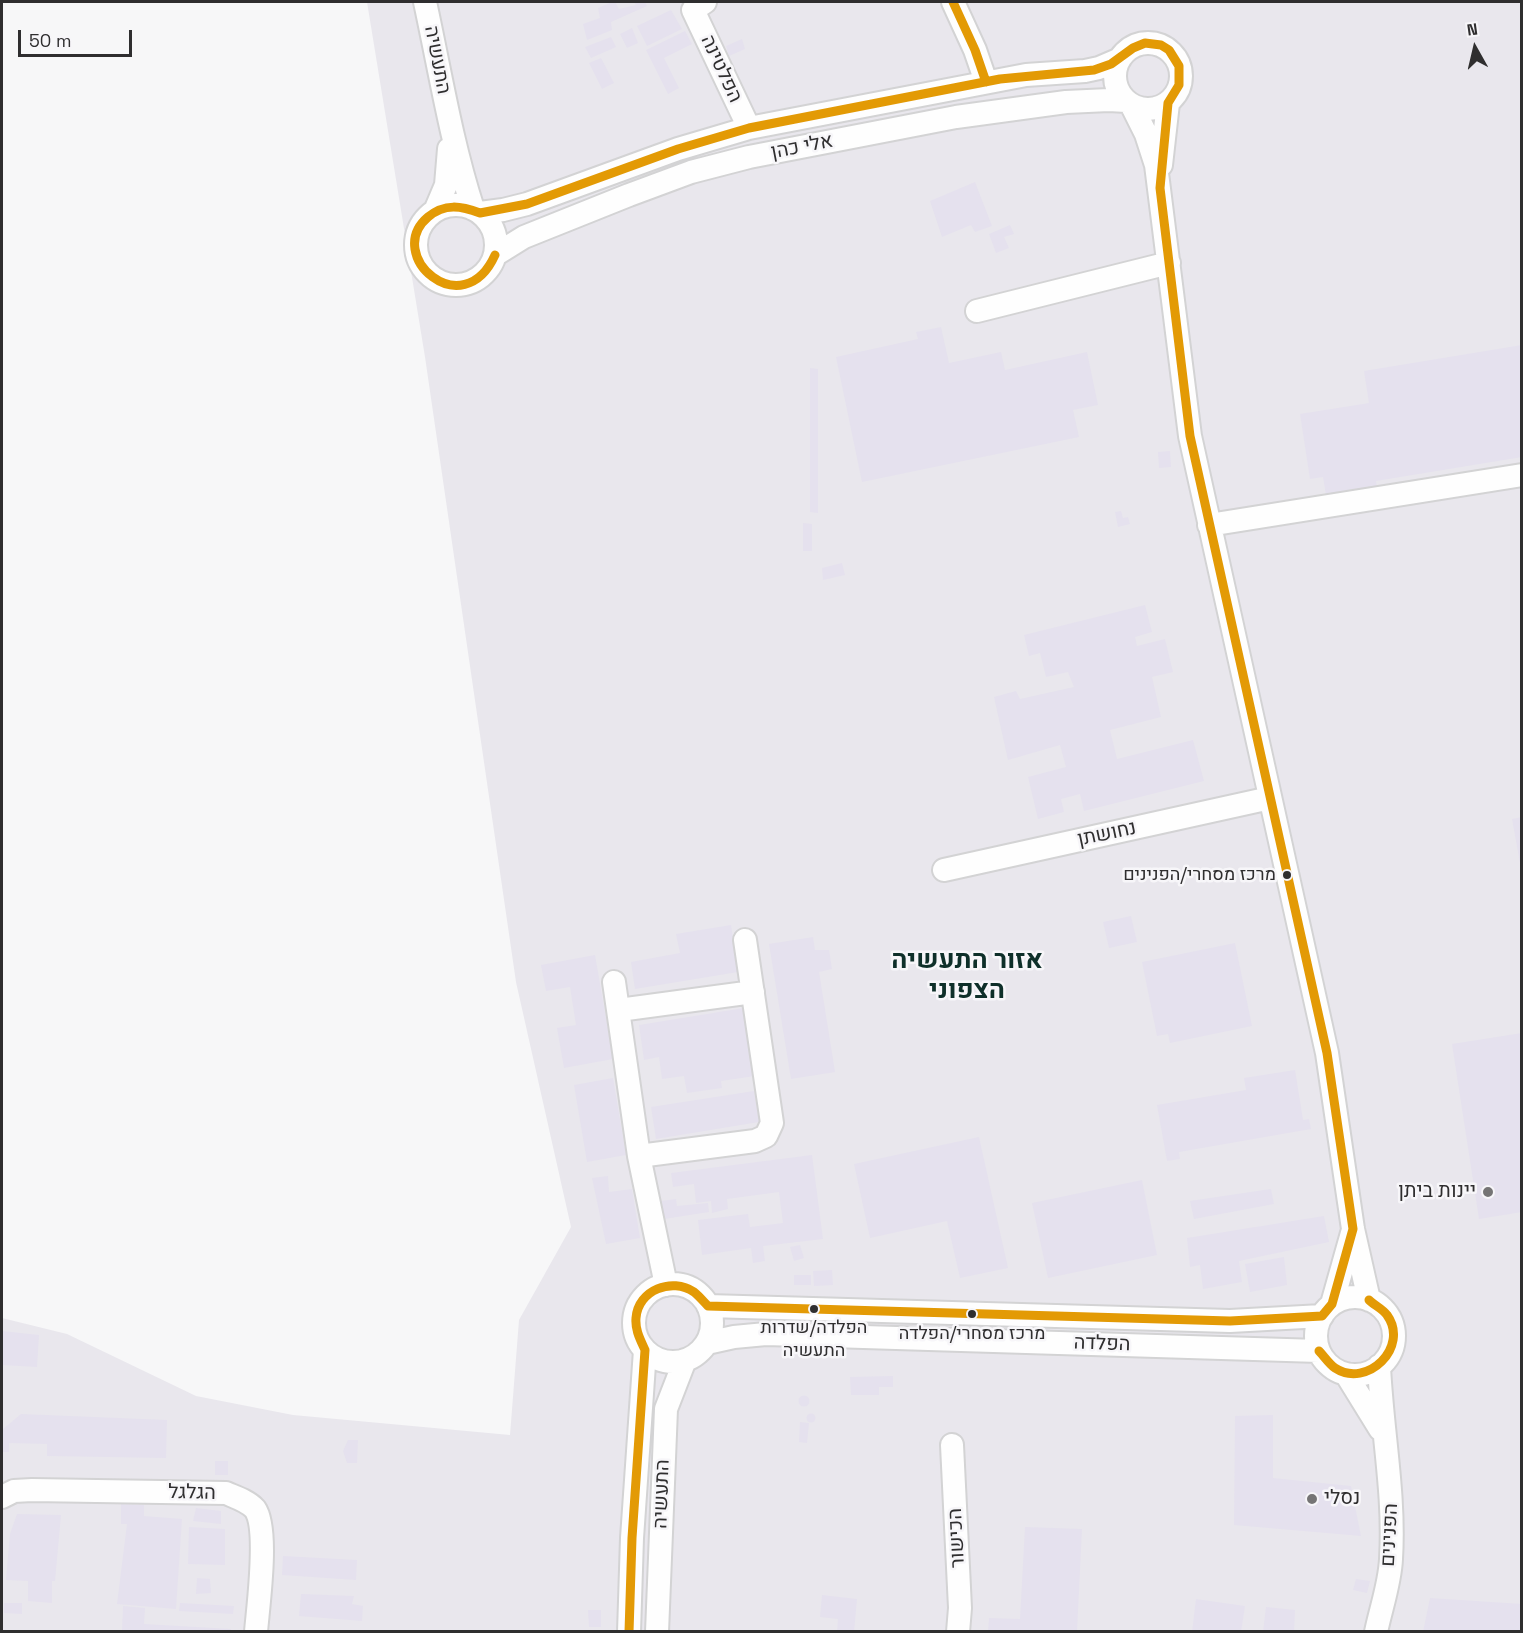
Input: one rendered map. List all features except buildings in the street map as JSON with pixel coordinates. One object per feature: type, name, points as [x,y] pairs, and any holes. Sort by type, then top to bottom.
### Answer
[{"type":"street","name":"התעשיה","points":[[425,2],[461,170],[476,211]]},
{"type":"street","points":[[953,2],[975,50],[986,82]]},
{"type":"street","name":"הפלטינה","points":[[699,6],[750,128]]},
{"type":"street","points":[[1129,103],[1147,110],[1154,109],[1168,103],[1179,90],[1182,72],[1168,49],[1151,43],[1133,47],[1120,59],[1115,81],[1121,95],[1129,103],[1146,134],[1156,165],[1190,436],[1328,1053],[1353,1229],[1370,1300]]},
{"type":"street","name":"אלי כהן","points":[[476,211],[503,210],[527,204],[678,149],[750,128],[1026,75],[1085,71],[1120,59]]},
{"type":"street","name":"אלי כהן","points":[[495,255],[524,237],[629,195],[691,172],[749,157],[956,117],[1066,102],[1109,100],[1129,103]]},
{"type":"street","points":[[1160,188],[1168,103]]},
{"type":"street","name":"התעשיה","points":[[435,211],[447,178],[449,118]]},
{"type":"street","points":[[453,205],[476,211],[488,221],[494,232],[495,255],[491,265],[485,273],[468,284],[449,285],[430,277],[417,259],[416,239],[423,221],[435,211],[453,205]]},
{"type":"street","points":[[977,311],[1169,263]]},
{"type":"street","points":[[1209,525],[1521,475]]},
{"type":"street","name":"נחושתן","points":[[944,870],[1270,798]]},
{"type":"street","points":[[639,1156],[755,1141],[766,1136],[772,1123],[745,940]]},
{"type":"street","points":[[614,982],[639,1156],[666,1285]]},
{"type":"street","points":[[619,1010],[753,992]]},
{"type":"street","points":[[1327,1310],[1344,1299],[1357,1297],[1379,1305],[1392,1323],[1394,1334],[1393,1346],[1388,1357],[1369,1372],[1346,1374],[1334,1369],[1319,1351],[1316,1339],[1317,1327],[1327,1310],[1353,1229]]},
{"type":"street","points":[[666,1285],[681,1285],[692,1289],[708,1306],[712,1318],[707,1343],[694,1356],[685,1360],[674,1362],[654,1357],[645,1350],[635,1331],[634,1320],[642,1300],[666,1285]]},
{"type":"street","name":"הפלדה","points":[[708,1306],[1230,1321],[1327,1310]]},
{"type":"street","name":"הפלדה","points":[[707,1343],[734,1337],[766,1334],[1319,1351]]},
{"type":"street","name":"התעשיה","points":[[629,1632],[645,1350]]},
{"type":"street","name":"התעשיה","points":[[657,1632],[666,1409],[685,1360]]},
{"type":"street","name":"הפנינים","points":[[1376,1632],[1391,1562],[1391,1489],[1379,1366]]},
{"type":"street","name":"הפנינים","points":[[1346,1374],[1385,1438]]},
{"type":"street","name":"הכישור","points":[[952,1445],[960,1608],[958,1632]]},
{"type":"street","name":"הגלגל","points":[[2,1497],[14,1491],[32,1490],[226,1493],[240,1498],[254,1509],[261,1532],[256,1632]]},
{"type":"shaded area","points":[[367,2],[1521,2],[1521,1631],[2,1632],[2,1318],[67,1334],[196,1396],[293,1415],[510,1435],[519,1320],[571,1227],[516,982],[425,357]]},
{"type":"transit line","points":[[953,2],[975,50],[986,82]]},
{"type":"transit line","points":[[480,213],[527,204],[678,149],[749,128],[1000,79],[1094,70],[1111,64],[1133,48],[1145,43],[1161,45],[1169,50],[1179,66],[1179,85],[1168,103]]},
{"type":"transit line","points":[[1168,103],[1160,188],[1190,436],[1327,1053],[1353,1229],[1332,1304],[1322,1316]]},
{"type":"transit line","points":[[480,213],[453,207],[441,209],[428,217],[417,232],[415,249],[421,264],[433,277],[448,284],[465,284],[481,275],[495,255]]},
{"type":"transit line","points":[[645,1350],[637,1330],[636,1318],[638,1308],[649,1294],[667,1286],[676,1286],[694,1292],[708,1306]]},
{"type":"transit line","points":[[1319,1351],[1335,1368],[1347,1373],[1360,1373],[1372,1369],[1382,1361],[1393,1340],[1393,1327],[1387,1315],[1369,1300]]},
{"type":"transit line","points":[[708,1306],[1230,1321],[1322,1316]]},
{"type":"transit line","points":[[629,1632],[632,1538],[645,1350]]},
{"type":"place","name":"מרכז מסחרי/הפנינים","points":[[1287,875]]},
{"type":"place","name":"יינות ביתן","points":[[1488,1192]]},
{"type":"place","name":"הפלדה/שדרות התעשיה","points":[[814,1309]]},
{"type":"place","name":"מרכז מסחרי/הפלדה","points":[[972,1314]]},
{"type":"place","name":"נסלי","points":[[1312,1499]]},
{"type":"district","name":"אזור התעשיה הצפוני","points":[[967,976]]}]
